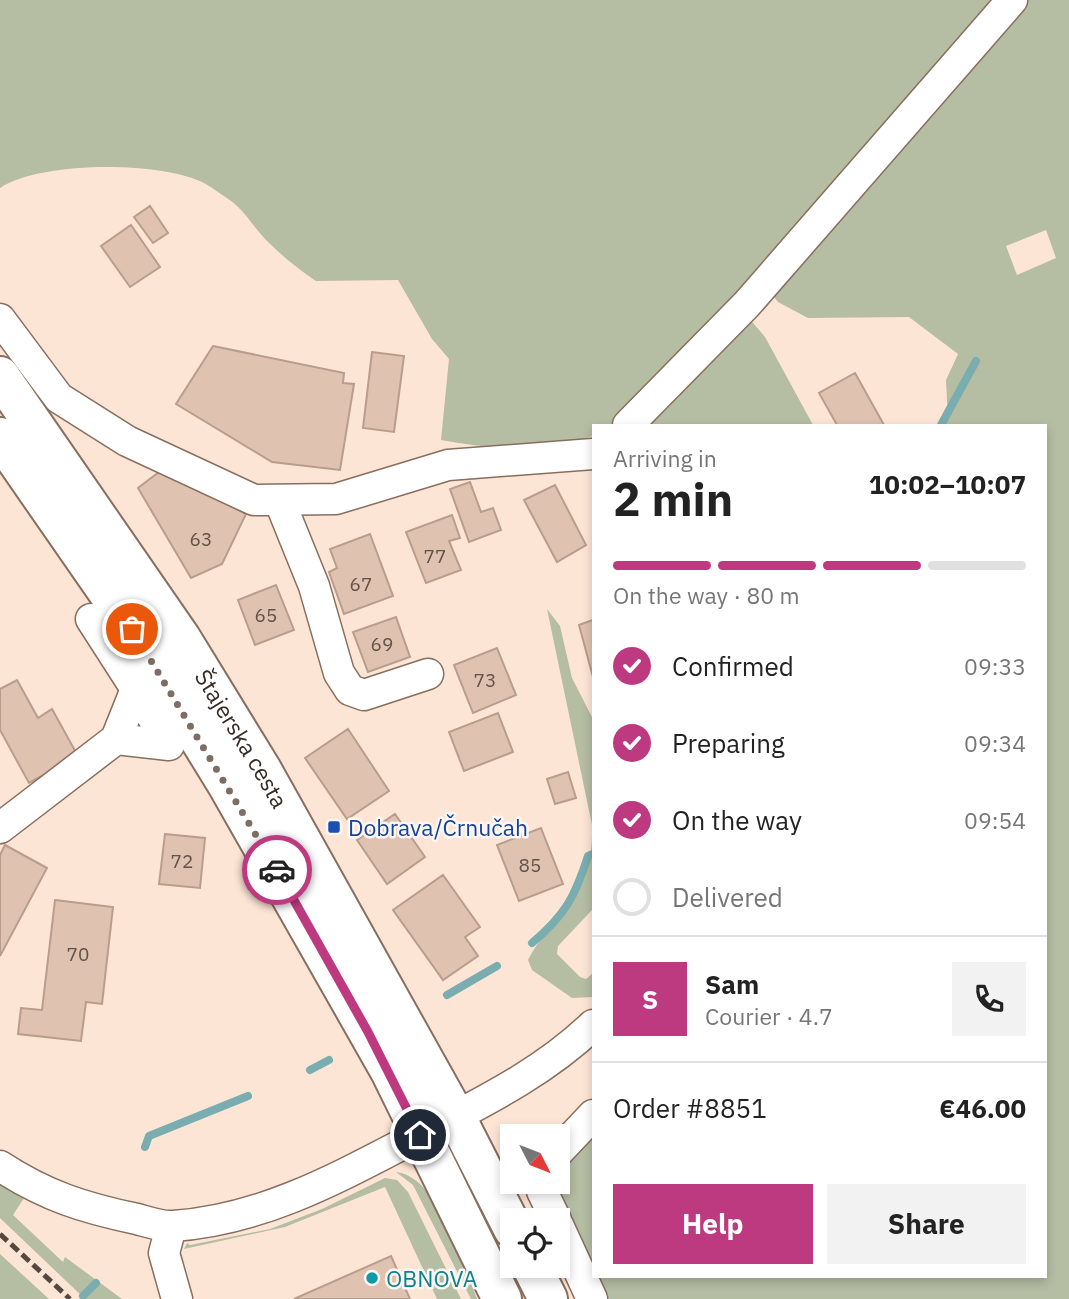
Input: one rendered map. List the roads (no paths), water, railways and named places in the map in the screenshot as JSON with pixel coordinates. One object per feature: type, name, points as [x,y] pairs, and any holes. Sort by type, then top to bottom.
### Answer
[{"type":"main road","name":"Štajerska cesta","points":[[0,376],[181,638],[262,771],[456,1117],[502,1208]]},
{"type":"main road","name":"Štajerska cesta","points":[[0,437],[118,607],[228,786],[368,1032],[502,1299]]},
{"type":"main road","points":[[538,1278],[548,1299]]},
{"type":"street","points":[[629,424],[747,304],[1012,0]]},
{"type":"street","points":[[0,319],[59,398],[127,441],[254,500],[280,502],[336,499],[449,465],[592,454]]},
{"type":"street","points":[[280,502],[314,586],[339,673],[350,690],[364,695],[428,674]]},
{"type":"street","points":[[90,619],[169,745],[116,739]]},
{"type":"street","points":[[0,828],[116,739],[136,689]]},
{"type":"street","points":[[0,1166],[37,1190],[76,1206],[171,1227],[237,1215],[296,1198],[456,1117],[535,1071],[590,1034]]},
{"type":"street","points":[[570,1139],[592,1116]]},
{"type":"street","points":[[171,1227],[164,1253],[177,1299]]},
{"type":"street","points":[[570,1251],[592,1299]]},
{"type":"waterway","points":[[942,424],[976,361]]},
{"type":"waterway","points":[[532,943],[568,904],[588,856],[592,854]]},
{"type":"waterway","points":[[447,995],[497,966]]},
{"type":"waterway","points":[[310,1070],[329,1060]]},
{"type":"waterway","points":[[145,1147],[149,1136],[248,1096]]},
{"type":"waterway","points":[[83,1296],[96,1283]]},
{"type":"railway","points":[[0,1234],[70,1299]]},
{"type":"place","name":"Dobrava/Črnučah","points":[[334,827]]},
{"type":"place","name":"OBNOVA","points":[[372,1278]]}]
